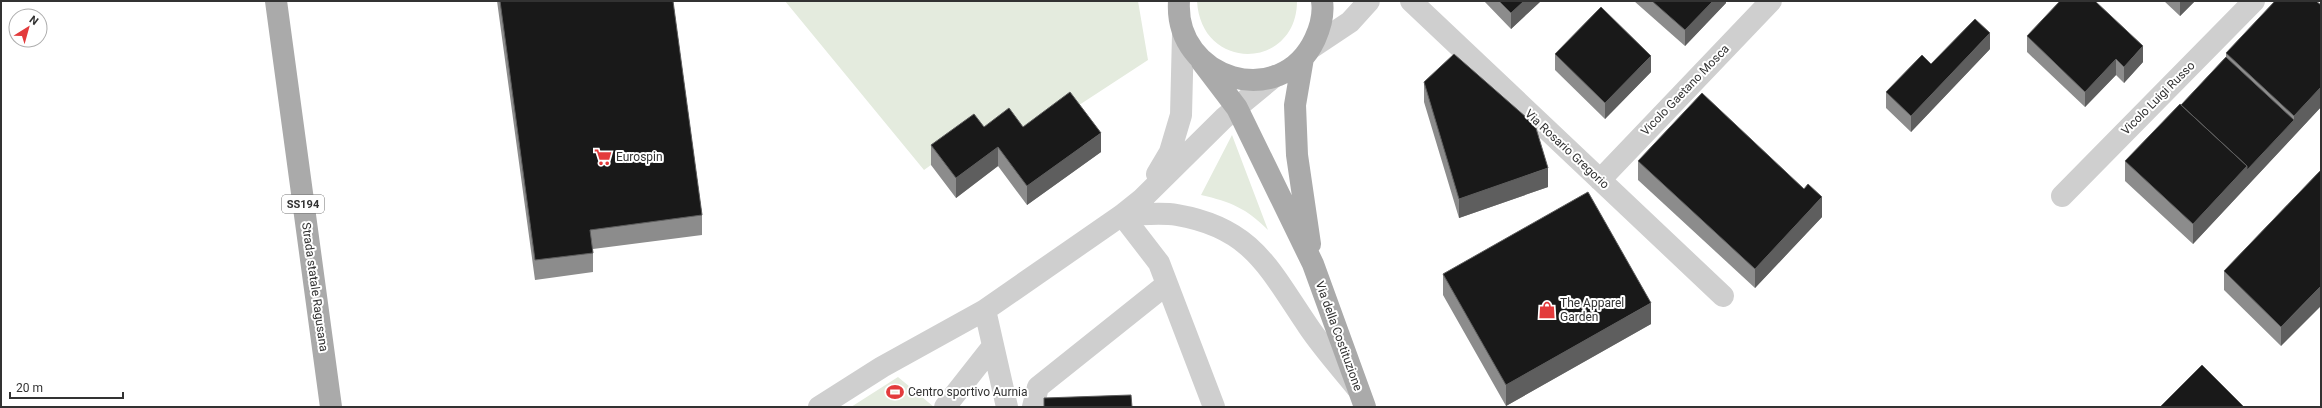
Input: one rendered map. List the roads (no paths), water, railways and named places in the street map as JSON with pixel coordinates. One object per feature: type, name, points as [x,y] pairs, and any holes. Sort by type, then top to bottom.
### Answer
[{"type":"main road","name":"Strada statale Ragusana","points":[[276,1],[331,407]]},
{"type":"main road","points":[[1179,1],[1178,16],[1183,34],[1191,49],[1237,108],[1313,264]]},
{"type":"main road","points":[[1313,264],[1297,155],[1295,105],[1307,53],[1320,28],[1322,1]]},
{"type":"main road","points":[[1202,62],[1218,72],[1236,79],[1256,80],[1275,76],[1307,53]]},
{"type":"main road","name":"Via della Costituzione","points":[[1313,264],[1362,399]]},
{"type":"street","points":[[1307,53],[1350,22],[1369,1]]},
{"type":"street","name":"Via Rosario Gregorio","points":[[1411,1],[1723,296]]},
{"type":"street","name":"Vicolo Gaetano Mosca","points":[[1600,180],[1771,1]]},
{"type":"street","name":"Vicolo Luigi Russo","points":[[2062,196],[2254,1]]},
{"type":"street","points":[[1142,199],[1170,152],[1181,115],[1183,34]]},
{"type":"street","points":[[819,407],[882,367],[985,310],[1122,215],[1142,199],[1224,118],[1275,76]]},
{"type":"street","points":[[1122,215],[1176,214],[1211,224],[1238,238],[1259,254],[1276,276],[1308,327],[1362,399]]},
{"type":"street","points":[[1122,215],[1159,264],[1214,407]]},
{"type":"street","points":[[1033,407],[1038,387],[1167,284]]},
{"type":"street","points":[[985,310],[1007,407]]},
{"type":"street","points":[[945,407],[993,346]]},
{"type":"place","name":"Eurospin","points":[[603,157]]},
{"type":"place","name":"The Apparel Garden","points":[[1547,310]]},
{"type":"place","name":"Centro sportivo Aurnia","points":[[895,392]]}]
